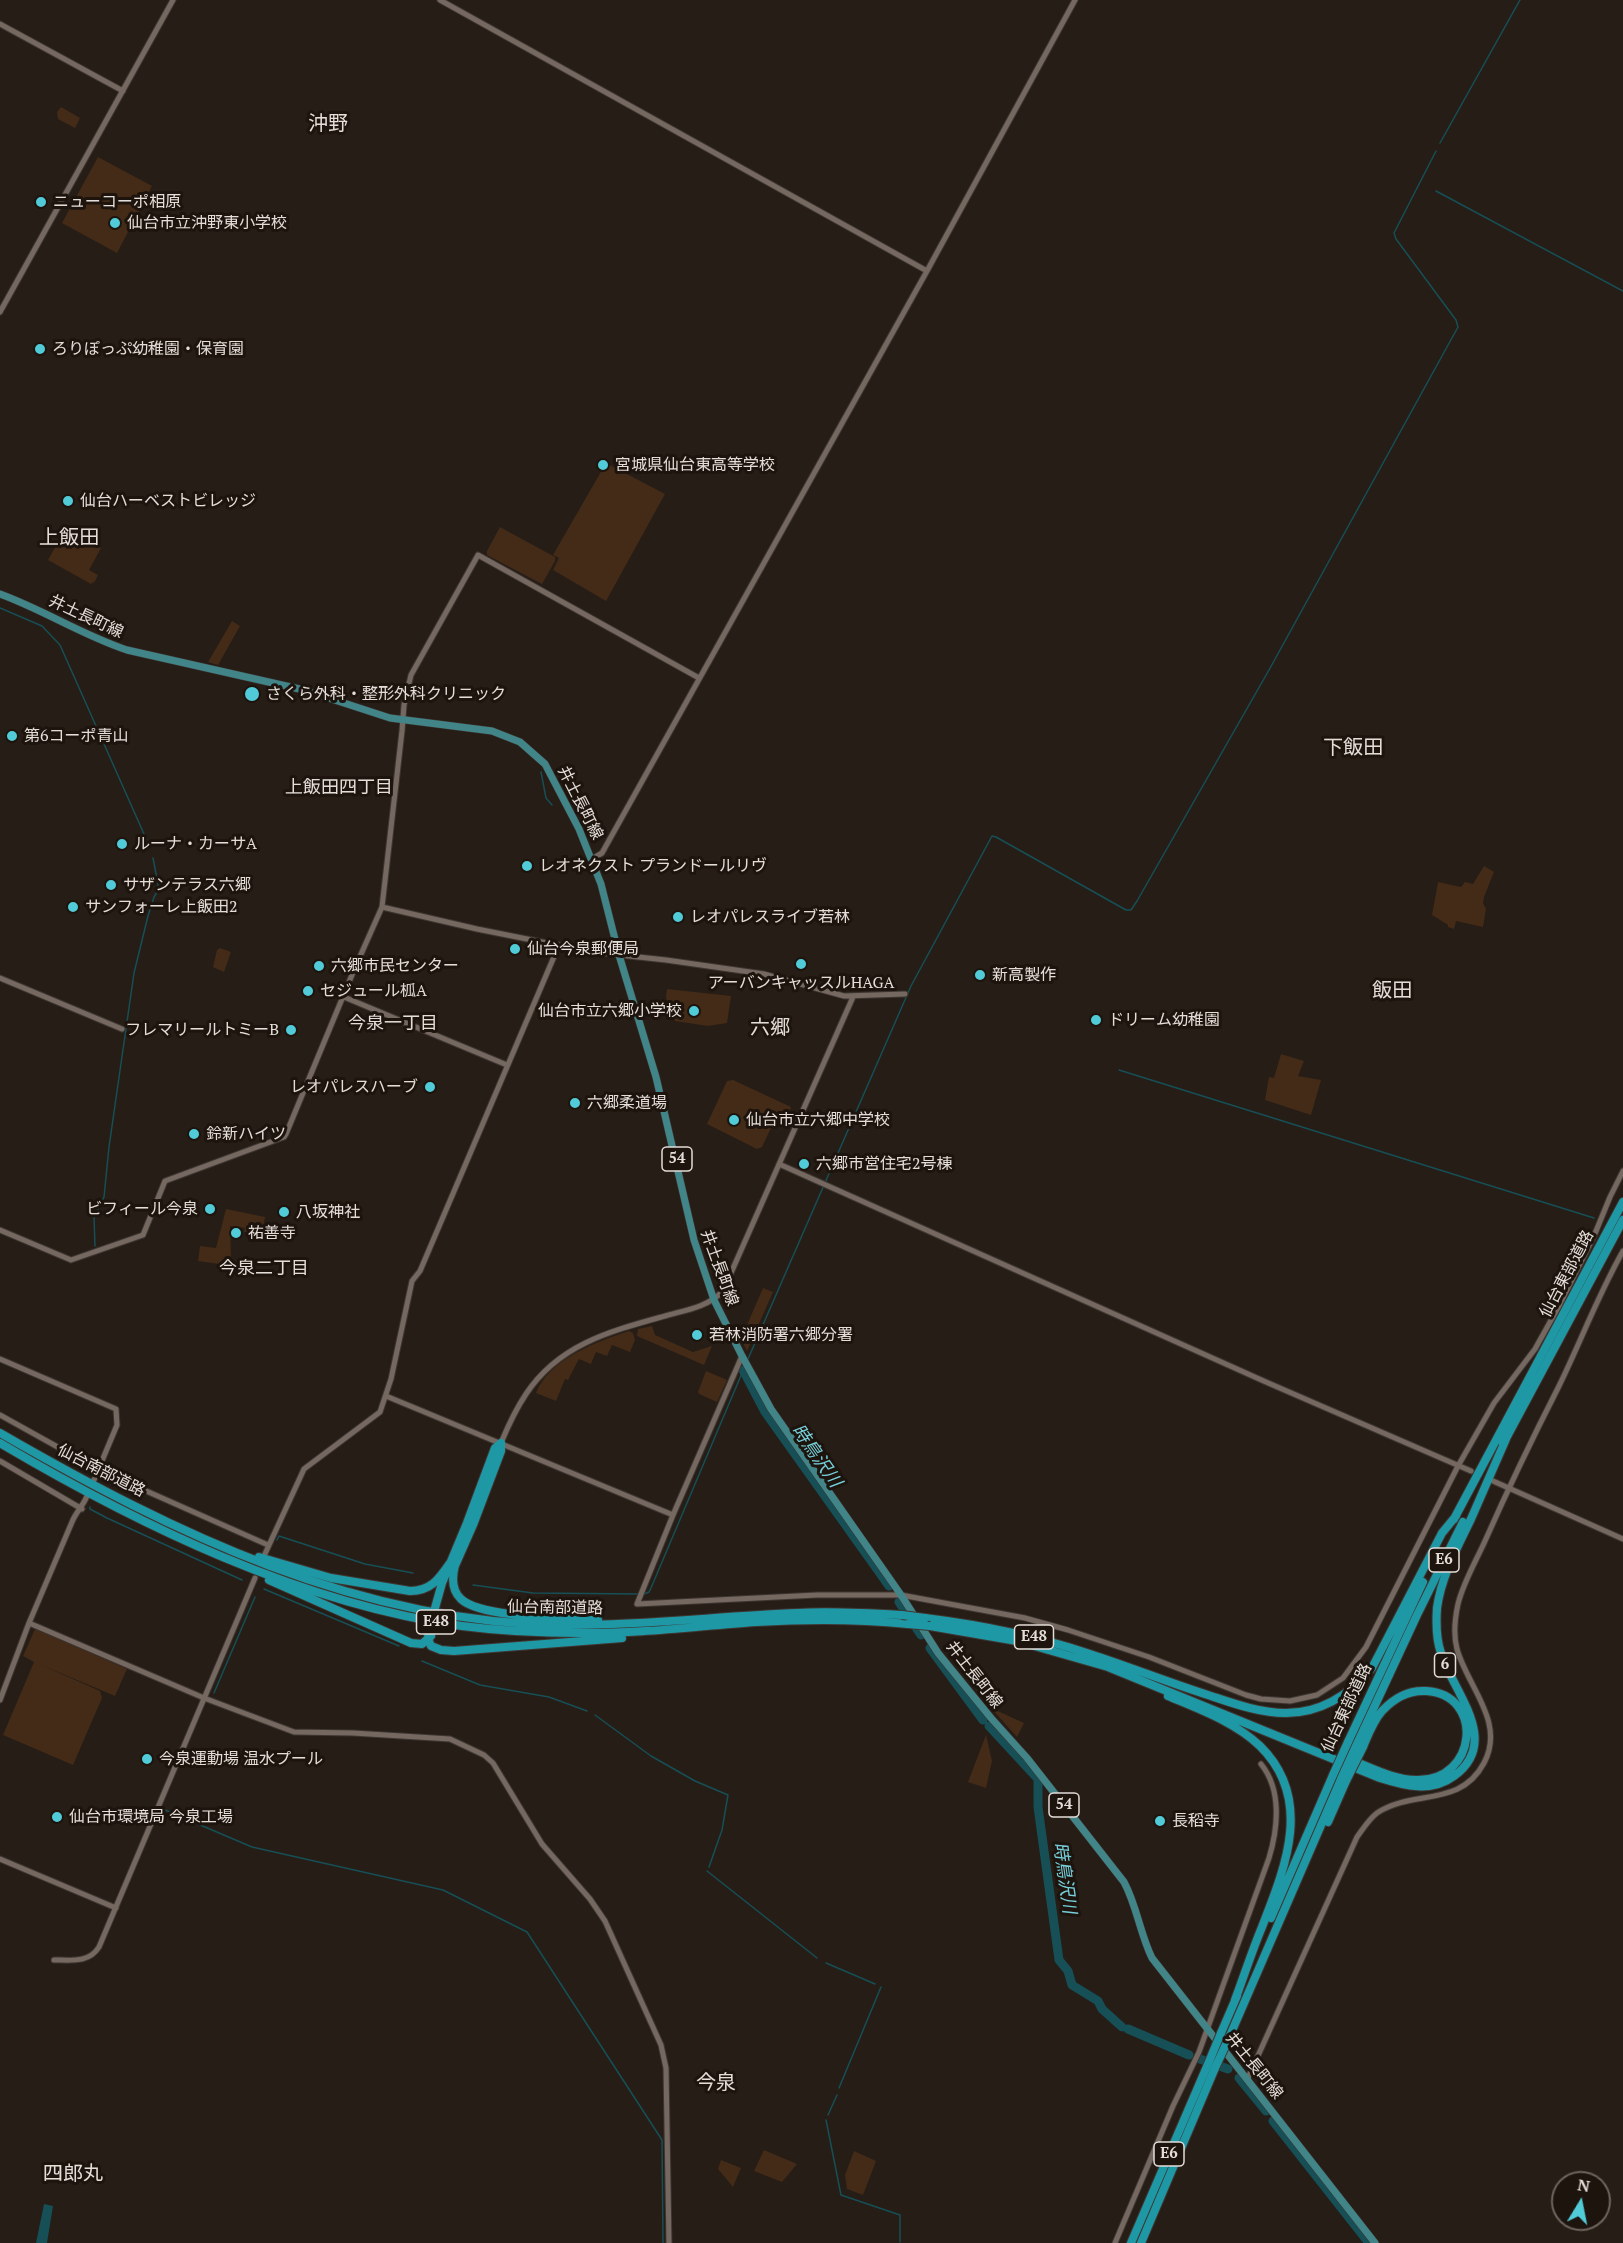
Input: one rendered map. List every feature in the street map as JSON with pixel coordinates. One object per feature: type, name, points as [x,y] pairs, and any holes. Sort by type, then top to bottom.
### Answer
[{"type":"highway","name":"仙台東部道路","points":[[1225,2036],[1235,2000],[1340,1778],[1456,1516],[1535,1377],[1619,1218],[1623,1202]]},
{"type":"highway","name":"仙台東部道路","points":[[1355,1745],[1535,1377]]},
{"type":"highway","name":"仙台南部道路","points":[[0,1433],[86,1481],[185,1531],[291,1575],[334,1590],[395,1605],[463,1617],[530,1624],[640,1623],[798,1612],[902,1615],[1017,1641],[1090,1662]]},
{"type":"highway","name":"6","points":[[1090,1662],[1176,1693],[1391,1782],[1426,1787],[1452,1778],[1469,1758],[1474,1733],[1470,1713],[1437,1641],[1438,1606],[1456,1551],[1506,1439]]},
{"type":"highway","name":"仙台南部道路","points":[[0,1443],[137,1516],[243,1565],[332,1597],[422,1619],[460,1626],[518,1632],[584,1634],[756,1622],[828,1620],[982,1625],[1088,1653],[1140,1672]]},
{"type":"highway","points":[[437,1609],[495,1448],[501,1443]]},
{"type":"highway","points":[[1140,1672],[1240,1706],[1295,1712],[1318,1708],[1355,1686],[1372,1668],[1442,1533],[1456,1516]]},
{"type":"highway","points":[[185,1531],[290,1567],[331,1578],[394,1590],[419,1591],[429,1588],[452,1564]]},
{"type":"highway","points":[[452,1564],[452,1577],[456,1592],[460,1599],[476,1606],[525,1615],[640,1623]]},
{"type":"highway","points":[[243,1565],[285,1588],[416,1645],[428,1639],[432,1626]]},
{"type":"highway","points":[[428,1639],[431,1646],[441,1650],[476,1650],[637,1636],[703,1627]]},
{"type":"highway","points":[[1090,1662],[1235,1727],[1260,1746],[1284,1784],[1290,1808],[1289,1844],[1280,1876],[1235,2000]]},
{"type":"highway","name":"6","points":[[1140,1672],[1345,1758],[1391,1776],[1412,1780],[1435,1777],[1454,1766],[1466,1747],[1467,1725],[1452,1700],[1438,1693],[1415,1690],[1400,1696],[1382,1712],[1355,1745]]},
{"type":"highway","name":"仙台東部道路","points":[[1131,2243],[1340,1778]]},
{"type":"highway","name":"仙台東部道路","points":[[1141,2243],[1211,2066]]},
{"type":"main road","name":"井土長町線","points":[[0,594],[48,614],[99,640],[127,650],[304,690],[403,720],[492,731],[513,738],[528,747],[545,764],[555,780],[592,859],[601,884],[619,955],[656,1077],[694,1240],[714,1300],[771,1409],[901,1595],[938,1653],[990,1719],[1027,1758],[1124,1882],[1132,1897],[1146,1947],[1152,1958],[1375,2243]]},
{"type":"street","points":[[0,312],[173,0]]},
{"type":"street","points":[[440,0],[927,271]]},
{"type":"street","points":[[592,859],[602,853],[927,271],[1075,0]]},
{"type":"street","points":[[0,24],[123,91]]},
{"type":"street","points":[[0,1230],[71,1260],[143,1235],[165,1181],[284,1137],[382,907],[404,705],[411,675],[478,555],[699,678]]},
{"type":"street","points":[[382,907],[592,952],[764,974],[853,997],[905,994]]},
{"type":"street","points":[[264,1556],[304,1469],[380,1412],[386,1396],[412,1281],[420,1271],[559,945]]},
{"type":"street","points":[[0,978],[122,1029]]},
{"type":"street","points":[[344,997],[507,1065]]},
{"type":"street","points":[[501,1443],[526,1394],[539,1376],[564,1354],[603,1334],[701,1306],[714,1300],[723,1291],[853,997]]},
{"type":"street","points":[[778,1164],[1471,1471]]},
{"type":"street","points":[[743,1357],[637,1604],[817,1595],[901,1595],[1025,1618],[1068,1630],[1149,1657],[1246,1695],[1274,1701],[1305,1699],[1328,1689],[1343,1678],[1366,1647],[1458,1466],[1494,1403],[1534,1349],[1559,1306],[1623,1171]]},
{"type":"street","points":[[1247,2080],[1357,1837],[1376,1814],[1396,1804],[1433,1798],[1463,1787],[1473,1779],[1486,1760],[1490,1741],[1487,1715],[1457,1649],[1454,1626],[1458,1602],[1508,1488],[1560,1383],[1606,1281],[1623,1251]]},
{"type":"street","points":[[0,1359],[116,1409],[117,1425],[94,1480]]},
{"type":"street","points":[[386,1396],[674,1515]]},
{"type":"street","points":[[0,1415],[99,1470],[268,1545]]},
{"type":"street","points":[[0,1461],[82,1509]]},
{"type":"street","points":[[1493,1481],[1623,1539]]},
{"type":"street","points":[[0,1700],[29,1623],[72,1522],[76,1513],[82,1509],[87,1496]]},
{"type":"street","points":[[54,1960],[81,1960],[95,1953],[255,1578]]},
{"type":"street","points":[[29,1623],[204,1698],[294,1731],[450,1739],[484,1755],[493,1763],[542,1844],[590,1899],[604,1921],[661,2045],[666,2068],[669,2243]]},
{"type":"street","points":[[1115,2243],[1173,2106],[1196,2060],[1274,1840],[1276,1806],[1268,1777],[1261,1764]]},
{"type":"street","points":[[0,1859],[116,1908]]},
{"type":"shaded area","points":[[61,107],[80,118],[75,128],[58,119],[57,112]]},
{"type":"shaded area","points":[[98,157],[152,186],[117,253],[62,223]]},
{"type":"shaded area","points":[[606,463],[665,494],[606,601],[553,570],[559,558],[553,555]]},
{"type":"shaded area","points":[[70,527],[101,548],[89,570],[98,575],[93,585],[94,581],[91,584],[48,560],[66,528]]},
{"type":"shaded area","points":[[500,527],[555,557],[542,584],[487,555]]},
{"type":"shaded area","points":[[232,621],[240,626],[218,665],[208,662]]},
{"type":"shaded area","points":[[1484,866],[1494,872],[1484,897],[1483,903],[1486,909],[1483,927],[1456,921],[1454,929],[1432,915],[1438,882],[1461,887],[1465,882],[1473,884]]},
{"type":"shaded area","points":[[220,948],[231,952],[224,972],[213,967],[217,950]]},
{"type":"shaded area","points":[[667,989],[731,996],[727,1023],[708,1026],[675,1021],[666,998]]},
{"type":"shaded area","points":[[1281,1054],[1304,1061],[1298,1076],[1321,1080],[1311,1115],[1265,1100],[1269,1077],[1274,1078]]},
{"type":"shaded area","points":[[733,1080],[791,1107],[786,1119],[777,1115],[762,1147],[757,1149],[707,1124],[727,1081]]},
{"type":"shaded area","points":[[226,1209],[265,1217],[262,1235],[244,1232],[245,1228],[230,1226],[231,1259],[226,1259],[226,1265],[198,1261],[200,1246],[216,1248]]},
{"type":"shaded area","points":[[763,1288],[773,1292],[747,1351],[741,1339]]},
{"type":"shaded area","points":[[652,1326],[655,1335],[693,1352],[712,1346],[704,1365],[637,1336],[638,1329]]},
{"type":"shaded area","points":[[629,1331],[633,1333],[635,1340],[630,1352],[612,1345],[607,1356],[596,1352],[591,1364],[579,1359],[568,1380],[565,1379],[556,1401],[536,1393],[542,1381],[563,1361],[589,1346]]},
{"type":"shaded area","points":[[706,1371],[727,1380],[717,1402],[698,1392]]},
{"type":"shaded area","points":[[35,1629],[127,1669],[115,1696],[39,1664],[100,1691],[102,1698],[73,1765],[3,1735],[34,1662],[23,1656]]},
{"type":"shaded area","points":[[991,1708],[1024,1723],[1017,1737]]},
{"type":"shaded area","points":[[986,1735],[992,1761],[986,1788],[968,1782]]},
{"type":"shaded area","points":[[764,2150],[797,2164],[782,2182],[754,2171]]},
{"type":"shaded area","points":[[854,2151],[876,2161],[863,2195],[847,2189],[845,2175]]},
{"type":"shaded area","points":[[721,2160],[741,2168],[733,2187],[718,2169]]},
{"type":"water","points":[[44,2204],[53,2206],[47,2243],[36,2243]]},
{"type":"waterway","points":[[1440,143],[1520,0]]},
{"type":"waterway","points":[[748,1359],[911,986],[992,836],[1126,910],[1131,910],[1269,670],[1458,327],[1456,320],[1396,239],[1394,233],[1436,151]]},
{"type":"waterway","points":[[1436,191],[1623,291]]},
{"type":"waterway","points":[[0,608],[42,626],[60,645],[148,843]]},
{"type":"waterway","points":[[541,772],[546,798],[552,805]]},
{"type":"waterway","points":[[95,1246],[94,1217],[104,1197],[134,973],[148,916],[157,892],[158,884],[153,858]]},
{"type":"waterway","points":[[1119,1070],[1594,1218]]},
{"type":"waterway","points":[[644,1594],[651,1588],[745,1366]]},
{"type":"waterway","name":"時鳥沢川","points":[[743,1370],[765,1412],[889,1586]]},
{"type":"waterway","points":[[90,1507],[107,1518],[242,1580]]},
{"type":"waterway","points":[[277,1540],[279,1536],[365,1564],[413,1573]]},
{"type":"waterway","points":[[473,1585],[533,1593],[640,1594]]},
{"type":"waterway","points":[[264,1589],[399,1646]]},
{"type":"waterway","points":[[214,1693],[255,1597]]},
{"type":"waterway","name":"時鳥沢川","points":[[899,1602],[921,1635]]},
{"type":"waterway","name":"時鳥沢川","points":[[930,1648],[983,1720]]},
{"type":"waterway","points":[[422,1661],[480,1685],[549,1697],[587,1711]]},
{"type":"waterway","points":[[595,1715],[651,1756],[695,1781],[728,1795],[722,1830],[709,1867]]},
{"type":"waterway","name":"時鳥沢川","points":[[989,1726],[1038,1779],[1038,1807],[1059,1960],[1068,1971],[1072,1985],[1098,2001],[1102,2009],[1122,2027]]},
{"type":"waterway","points":[[165,1810],[252,1847],[443,1890],[527,1932],[662,2140],[663,2243]]},
{"type":"waterway","points":[[707,1871],[817,1958]]},
{"type":"waterway","points":[[826,1963],[875,1984]]},
{"type":"waterway","points":[[839,2088],[881,1987]]},
{"type":"waterway","name":"時鳥沢川","points":[[1128,2029],[1189,2055]]},
{"type":"waterway","name":"時鳥沢川","points":[[1200,2059],[1228,2069]]},
{"type":"waterway","name":"時鳥沢川","points":[[1239,2078],[1266,2111]]},
{"type":"waterway","points":[[828,2115],[837,2095]]},
{"type":"waterway","points":[[826,2120],[841,2195],[900,2215],[900,2242]]},
{"type":"waterway","name":"時鳥沢川","points":[[1273,2121],[1369,2243]]},
{"type":"place","name":"ニューコーポ相原","points":[[41,202]]},
{"type":"place","name":"仙台市立沖野東小学校","points":[[115,223]]},
{"type":"place","name":"ろりぽっぷ幼稚園・保育園","points":[[40,349]]},
{"type":"place","name":"宮城県仙台東高等学校","points":[[603,465]]},
{"type":"place","name":"仙台ハーベストビレッジ","points":[[68,501]]},
{"type":"place","name":"さくら外科・整形外科クリニック","points":[[252,694]]},
{"type":"place","name":"第6コーポ青山","points":[[12,736]]},
{"type":"place","name":"ルーナ・カーサA","points":[[122,844]]},
{"type":"place","name":"レオネクスト プランドールリヴ","points":[[527,866]]},
{"type":"place","name":"サザンテラス六郷","points":[[111,885]]},
{"type":"place","name":"サンフォーレ上飯田2","points":[[73,907]]},
{"type":"place","name":"レオパレスライブ若林","points":[[678,917]]},
{"type":"place","name":"仙台今泉郵便局","points":[[515,949]]},
{"type":"place","name":"アーバンキャッスルHAGA","points":[[801,964]]},
{"type":"place","name":"六郷市民センター","points":[[319,966]]},
{"type":"place","name":"新高製作","points":[[980,975]]},
{"type":"place","name":"セジュール柧A","points":[[308,991]]},
{"type":"place","name":"仙台市立六郷小学校","points":[[694,1011]]},
{"type":"place","name":"ドリーム幼稚園","points":[[1096,1020]]},
{"type":"place","name":"フレマリールトミーB","points":[[291,1030]]},
{"type":"place","name":"レオパレスハーブ","points":[[430,1087]]},
{"type":"place","name":"六郷柔道場","points":[[575,1103]]},
{"type":"place","name":"仙台市立六郷中学校","points":[[734,1120]]},
{"type":"place","name":"鈴新ハイツ","points":[[194,1134]]},
{"type":"place","name":"六郷市営住宅2号棟","points":[[804,1164]]},
{"type":"place","name":"ビフィール今泉","points":[[210,1209]]},
{"type":"place","name":"八坂神社","points":[[284,1212]]},
{"type":"place","name":"祐善寺","points":[[236,1233]]},
{"type":"place","name":"若林消防署六郷分署","points":[[697,1335]]},
{"type":"place","name":"今泉運動場 温水プール","points":[[147,1759]]},
{"type":"place","name":"仙台市環境局 今泉工場","points":[[57,1817]]},
{"type":"place","name":"長稻寺","points":[[1160,1821]]},
{"type":"district","name":"沖野","points":[[328,124]]},
{"type":"district","name":"上飯田","points":[[69,538]]},
{"type":"district","name":"下飯田","points":[[1353,748]]},
{"type":"district","name":"上飯田四丁目","points":[[339,788]]},
{"type":"district","name":"飯田","points":[[1392,991]]},
{"type":"district","name":"今泉一丁目","points":[[393,1024]]},
{"type":"district","name":"六郷","points":[[770,1028]]},
{"type":"district","name":"今泉二丁目","points":[[264,1269]]},
{"type":"district","name":"今泉","points":[[716,2083]]},
{"type":"district","name":"四郎丸","points":[[73,2174]]}]
